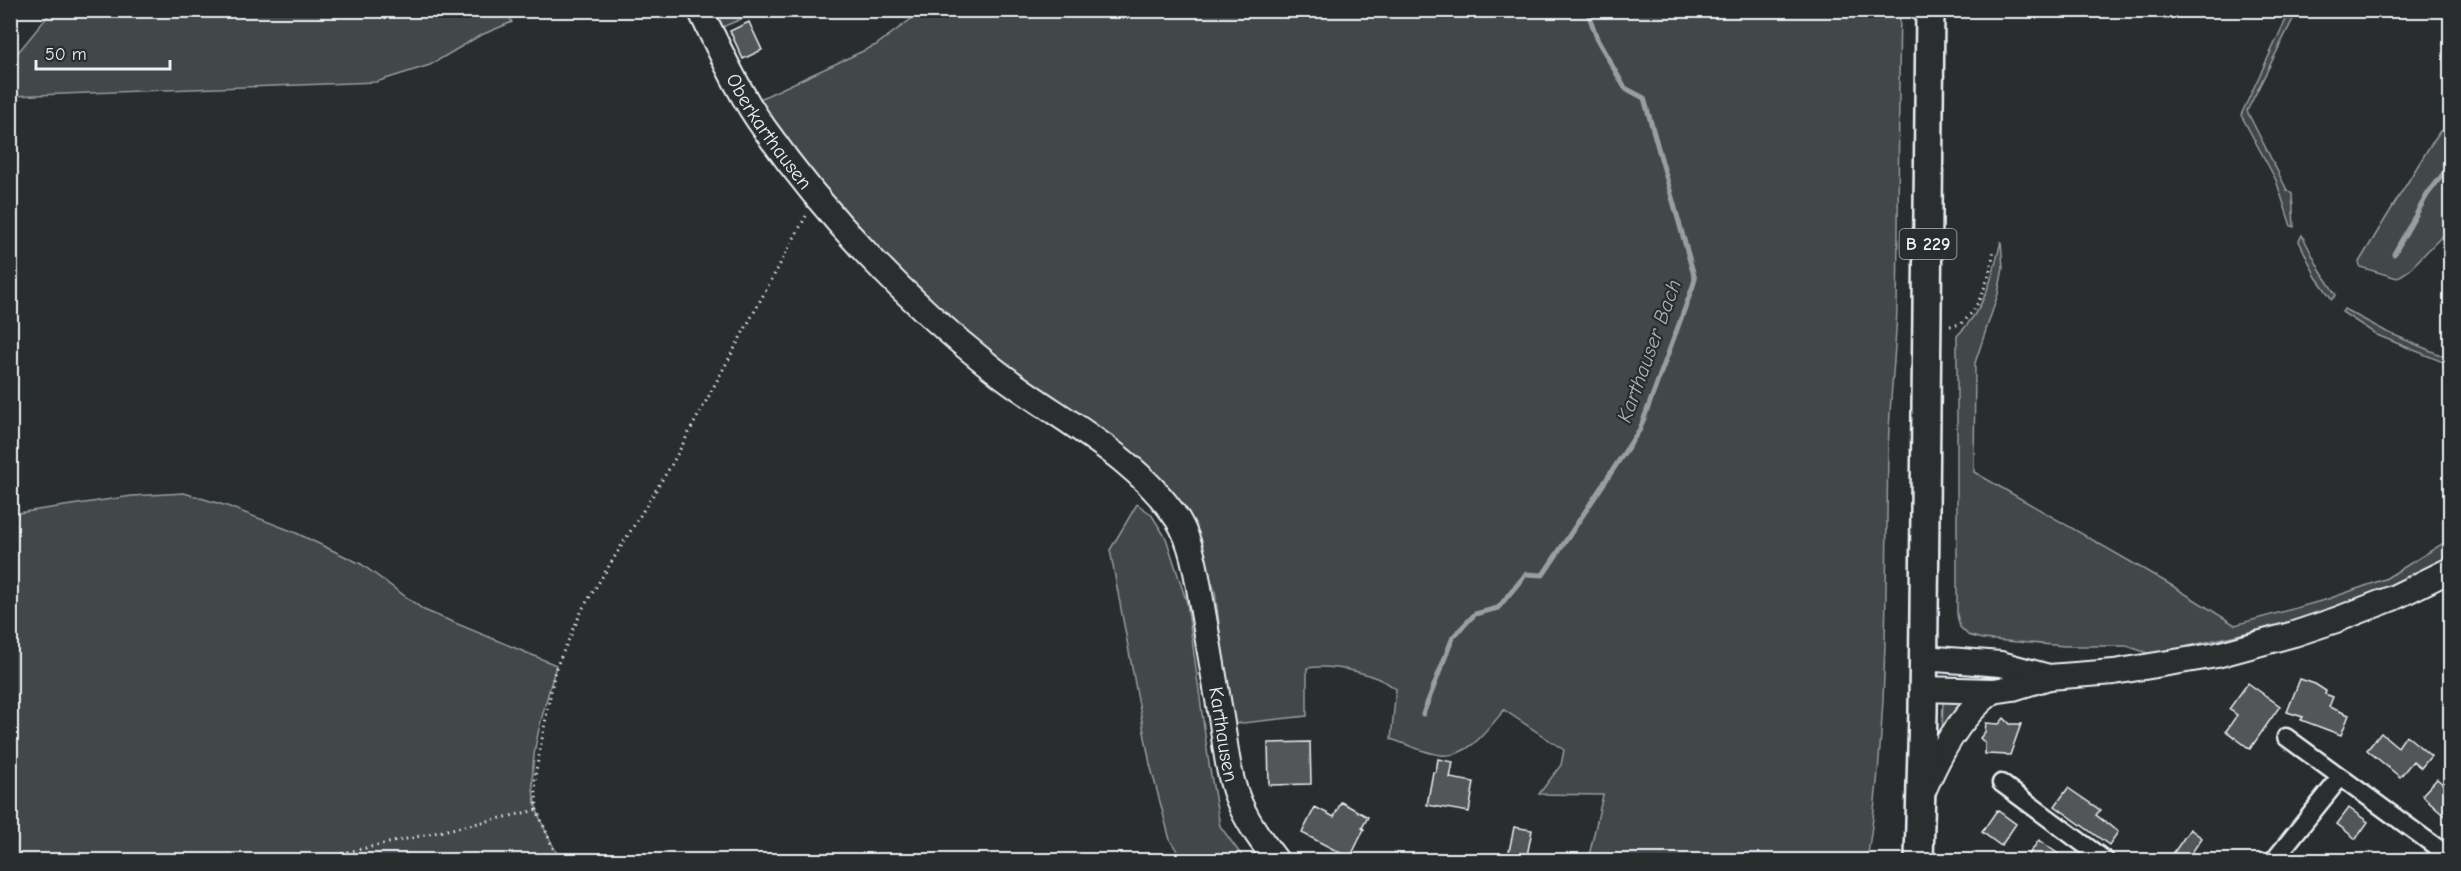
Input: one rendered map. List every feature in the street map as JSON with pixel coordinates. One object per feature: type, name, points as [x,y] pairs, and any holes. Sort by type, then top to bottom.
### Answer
[{"type":"main road","name":"Oberkarthausen","points":[[700,10],[763,128],[817,196],[856,240],[916,303],[993,369],[1060,418],[1122,458],[1160,494],[1180,523],[1191,550],[1200,597]]},
{"type":"main road","name":"B 229","points":[[1918,858],[1923,690],[1930,10]]},
{"type":"main road","points":[[1923,690],[1993,691],[2013,688],[2049,677],[2164,665],[2250,646],[2336,620],[2393,598],[2451,570]]},
{"type":"main road","name":"Karthausen","points":[[1200,597],[1230,776],[1240,805],[1257,836],[1276,861]]},
{"type":"main road","points":[[1923,658],[2001,664],[2049,677]]},
{"type":"main road","points":[[1921,796],[1939,757],[1958,725],[1993,691]]},
{"type":"street","points":[[2286,737],[2451,857]]},
{"type":"street","points":[[2274,861],[2340,777]]},
{"type":"street","points":[[2001,783],[2105,861]]},
{"type":"path","points":[[558,861],[537,810],[535,776],[555,670],[583,608],[672,464],[817,196]]},
{"type":"path","points":[[1965,321],[1985,288],[1994,249]]},
{"type":"path","points":[[312,861],[537,810]]},
{"type":"shaded area","points":[[506,10],[512,22],[479,36],[430,65],[376,82],[11,96],[11,61],[52,11]]},
{"type":"shaded area","points":[[703,11],[760,11],[713,31]]},
{"type":"shaded area","points":[[922,11],[1900,11],[1897,305],[1889,435],[1885,658],[1879,759],[1867,860],[1588,860],[1603,795],[1539,794],[1561,765],[1564,750],[1504,710],[1477,741],[1451,755],[1429,752],[1391,739],[1396,689],[1377,678],[1354,671],[1329,667],[1307,668],[1307,716],[1234,724],[1215,591],[1198,547],[1061,414],[858,238],[753,102],[876,45]]},
{"type":"shaded area","points":[[2290,11],[2297,11],[2247,111],[2287,190],[2292,194],[2294,227],[2291,226],[2276,180],[2241,115]]},
{"type":"shaded area","points":[[2450,128],[2450,228],[2408,271],[2397,278],[2360,267],[2359,262],[2428,149],[2440,131]]},
{"type":"shaded area","points":[[2302,235],[2336,295],[2332,299],[2316,277],[2299,241]]},
{"type":"shaded area","points":[[2001,241],[2003,268],[1998,294],[1975,363],[1974,472],[2171,585],[2235,625],[2328,599],[2385,579],[2450,539],[2450,556],[2332,613],[2189,646],[2156,656],[2127,646],[2065,646],[1982,639],[1968,635],[1960,627],[1957,615],[1957,336],[1975,314],[1987,292]]},
{"type":"shaded area","points":[[2344,309],[2387,332],[2450,359],[2450,365],[2377,335],[2342,312]]},
{"type":"shaded area","points":[[184,493],[227,506],[294,532],[361,564],[424,610],[556,665],[537,737],[533,792],[537,810],[560,860],[11,860],[11,514],[132,496]]},
{"type":"shaded area","points":[[1137,504],[1151,514],[1166,538],[1187,603],[1209,764],[1220,826],[1245,860],[1183,860],[1170,840],[1150,764],[1110,550]]},
{"type":"shaded area","points":[[1943,700],[1957,700],[1959,712],[1942,732]]},
{"type":"building","points":[[749,22],[762,50],[743,59],[730,31]]},
{"type":"building","points":[[2300,679],[2326,691],[2325,694],[2333,697],[2329,707],[2349,715],[2341,735],[2301,720],[2303,717],[2287,712]]},
{"type":"building","points":[[2248,683],[2280,706],[2250,749],[2226,731],[2237,715],[2229,709]]},
{"type":"building","points":[[2004,718],[2010,724],[2021,724],[2010,755],[1985,754],[1985,743],[1980,738],[1985,732],[1986,723],[1999,724]]},
{"type":"building","points":[[2381,733],[2398,747],[2406,735],[2431,756],[2421,768],[2413,761],[2400,777],[2367,750]]},
{"type":"building","points":[[1310,742],[1311,784],[1269,785],[1268,743]]},
{"type":"building","points":[[1438,759],[1453,762],[1450,778],[1474,782],[1469,812],[1427,805],[1433,772],[1436,772]]},
{"type":"building","points":[[2437,779],[2451,791],[2451,821],[2422,795]]},
{"type":"building","points":[[2068,788],[2100,810],[2096,815],[2118,832],[2109,845],[2055,806]]},
{"type":"building","points":[[1341,802],[1368,817],[1350,858],[1302,833],[1315,807],[1334,817]]},
{"type":"building","points":[[2349,808],[2368,822],[2356,839],[2337,824]]},
{"type":"building","points":[[1997,810],[2016,824],[2001,846],[1982,832]]},
{"type":"building","points":[[1514,827],[1532,830],[1526,861],[1507,861]]},
{"type":"building","points":[[2190,829],[2202,838],[2186,861],[2168,861]]},
{"type":"building","points":[[2039,840],[2068,861],[2024,861]]},
{"type":"waterway","name":"Karthauser Bach","points":[[1423,714],[1453,637],[1475,614],[1498,608],[1526,574],[1543,575],[1640,429],[1695,279],[1644,98],[1625,88],[1598,41],[1587,10]]},
{"type":"waterway","points":[[2394,254],[2427,195],[2450,165]]}]
